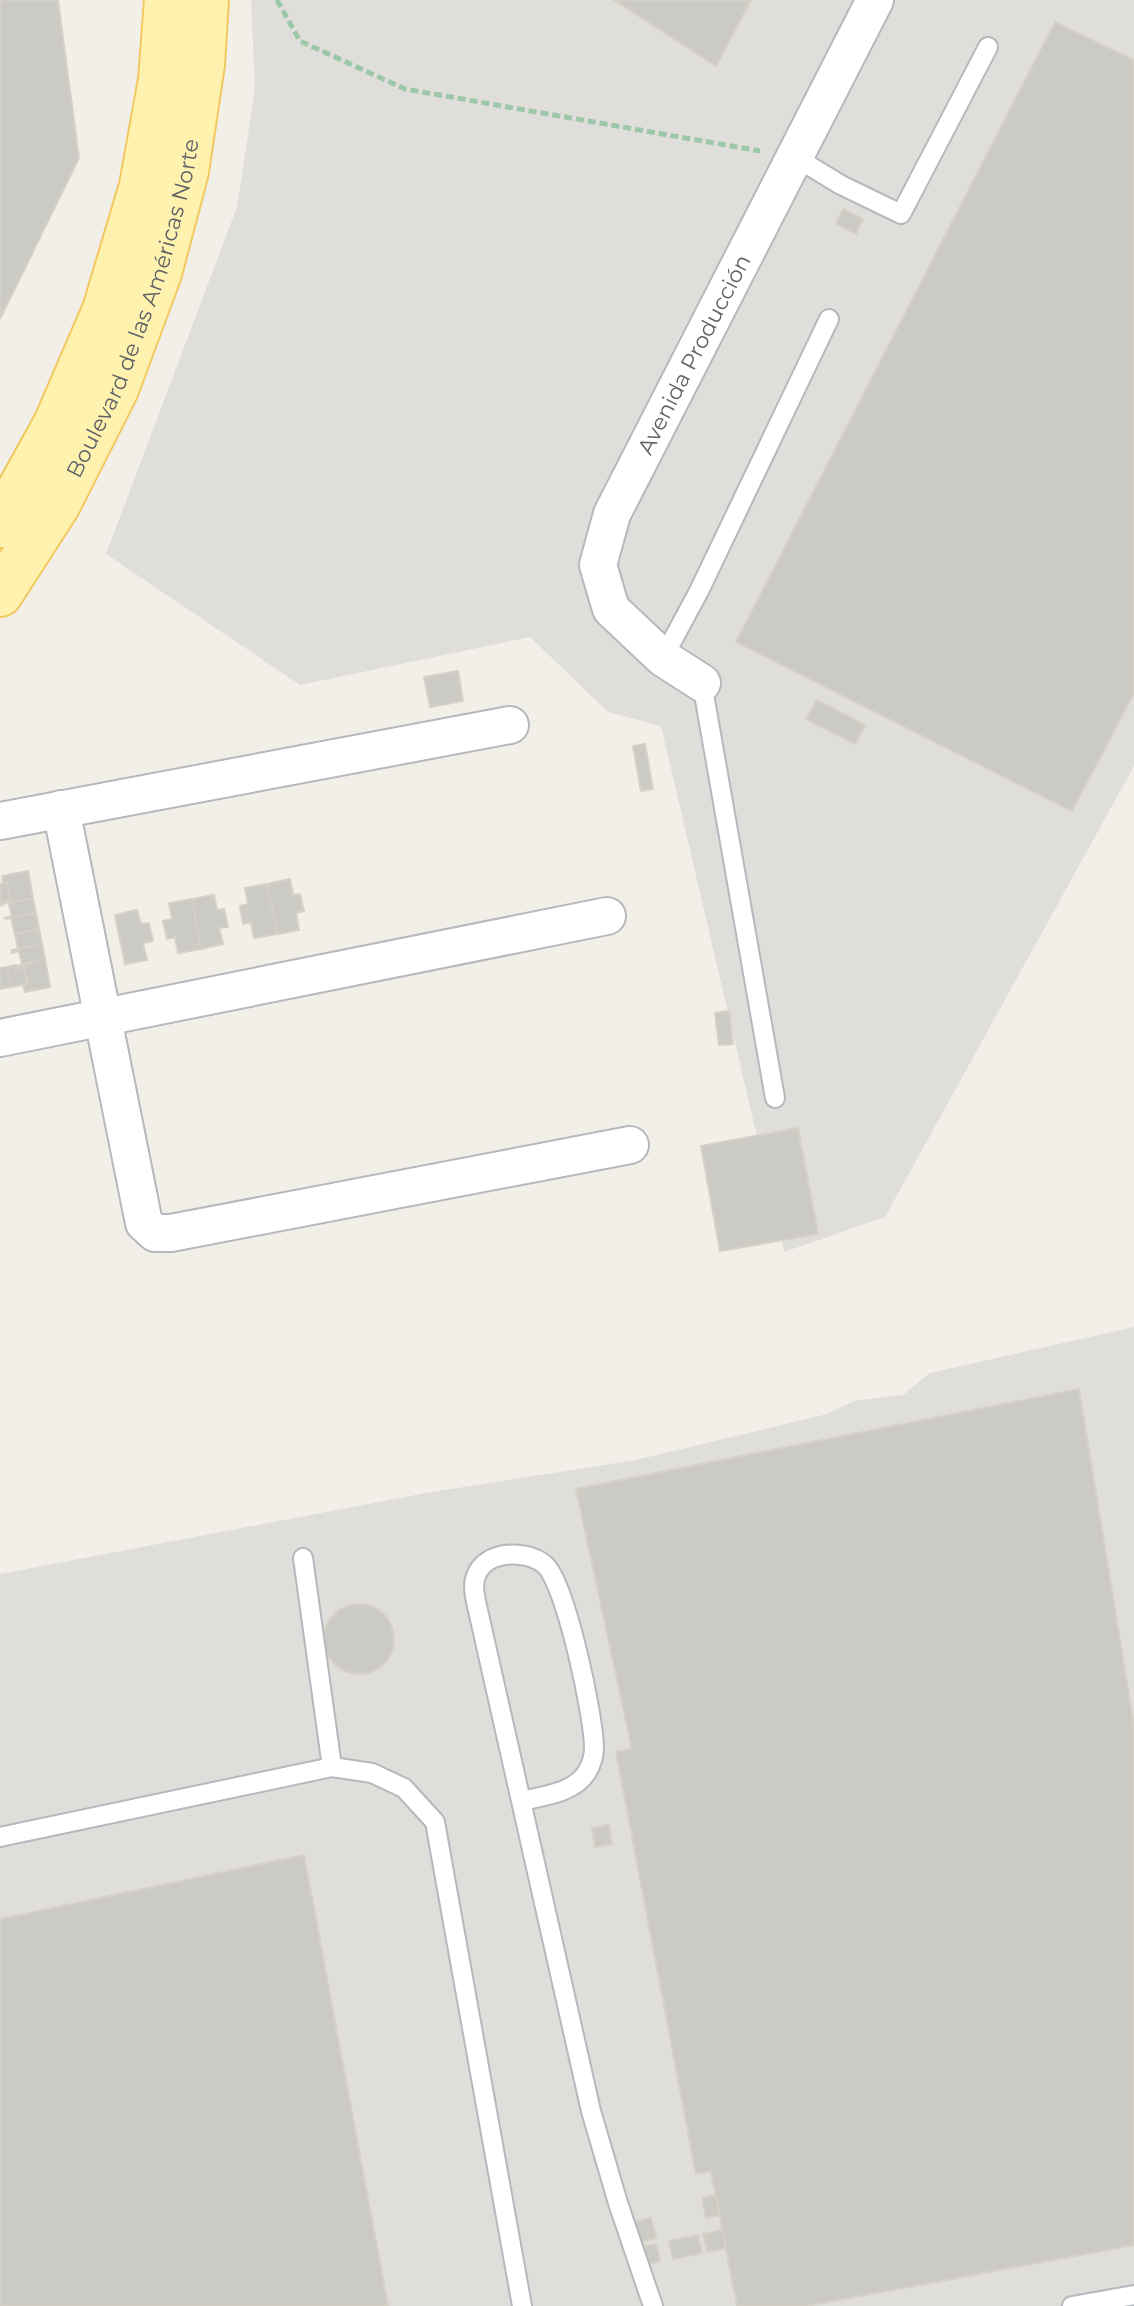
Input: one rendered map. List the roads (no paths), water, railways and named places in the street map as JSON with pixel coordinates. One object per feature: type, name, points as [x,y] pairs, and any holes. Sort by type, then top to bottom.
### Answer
[{"type":"main road","name":"Boulevard de las Américas Norte","points":[[0,525],[56,424],[105,310],[142,186],[161,80],[167,0]]},
{"type":"main road","name":"Boulevard de las Américas Norte","points":[[0,594],[58,504],[116,389],[159,273],[186,171],[202,64],[206,0]]},
{"type":"street","name":"Avenida Producción","points":[[702,683],[663,658],[611,609],[598,565],[612,514],[875,0]]},
{"type":"street","points":[[0,821],[510,725]]},
{"type":"street","points":[[61,809],[144,1223],[155,1233],[171,1233],[630,1145]]},
{"type":"street","points":[[0,1038],[607,916]]},
{"type":"lane","points":[[795,157],[841,185],[901,214],[988,47]]},
{"type":"lane","points":[[663,658],[699,591],[829,319]]},
{"type":"lane","points":[[702,683],[775,1098]]},
{"type":"lane","points":[[521,1801],[568,1788],[581,1781],[594,1753],[593,1728],[586,1687],[559,1587],[547,1567],[536,1558],[509,1555],[492,1558],[482,1566],[475,1577],[474,1591],[521,1801],[591,2111],[653,2306]]},
{"type":"lane","points":[[303,1558],[332,1767]]},
{"type":"lane","points":[[0,1837],[332,1767],[372,1773],[404,1788],[435,1822],[522,2306]]},
{"type":"lane","points":[[1072,2306],[1134,2295]]}]
